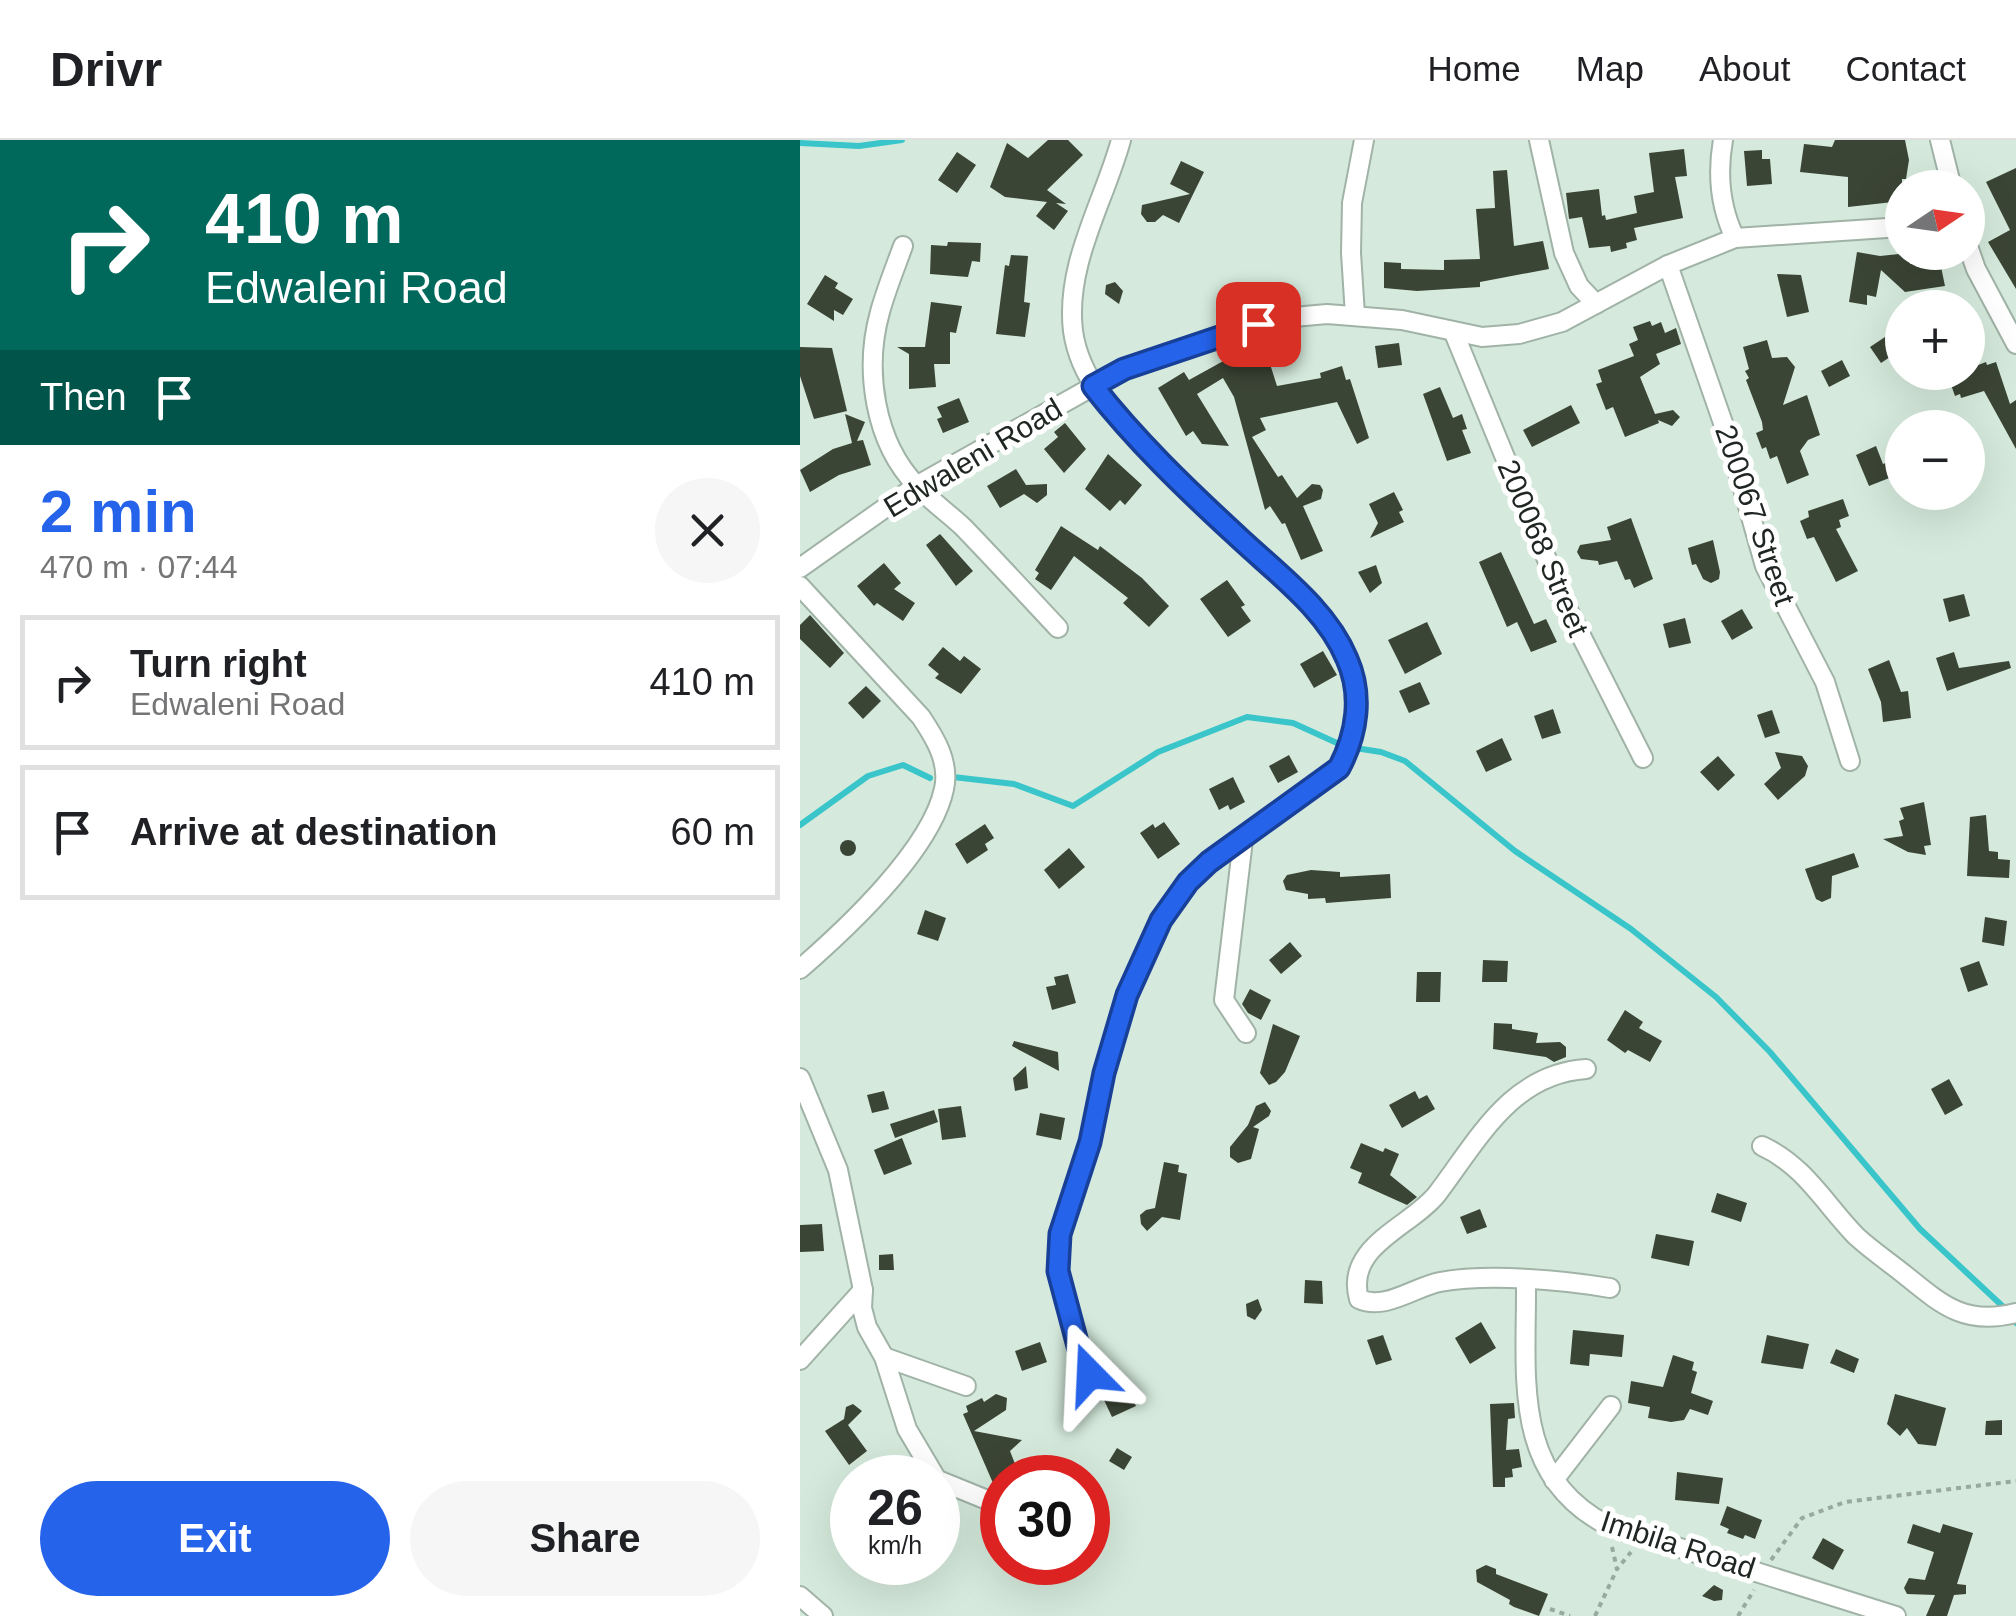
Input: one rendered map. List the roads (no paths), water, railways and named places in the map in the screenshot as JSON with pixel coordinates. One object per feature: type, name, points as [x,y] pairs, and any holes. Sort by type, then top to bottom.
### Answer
[{"type":"street","points":[[1090,1374],[1078,1346],[1058,1271],[1060,1234],[1090,1142],[1104,1073],[1127,995],[1161,920],[1188,882],[1209,862],[1339,768],[1350,748],[1355,725],[1356,683],[1330,628],[1298,592],[1120,420],[1093,386],[1082,364],[1073,330],[1073,294],[1085,242],[1120,140]]},
{"type":"street","points":[[1356,316],[1352,203],[1364,140]]},
{"type":"street","points":[[1539,140],[1564,254],[1579,286],[1596,304]]},
{"type":"street","points":[[1723,140],[1719,159],[1721,200],[1735,238]]},
{"type":"street","points":[[1940,140],[1948,170]]},
{"type":"street","name":"Edwaleni Road","points":[[800,568],[916,486],[1124,369],[1233,331],[1282,318],[1327,314],[1402,320],[1482,337],[1519,334],[1562,322],[1668,265],[1735,238],[1885,229]]},
{"type":"street","points":[[903,246],[879,314],[874,354],[874,397],[883,431],[916,486],[967,532],[1058,628]]},
{"type":"street","name":"200067 Street","points":[[1668,265],[1730,443],[1765,566],[1825,682],[1850,761]]},
{"type":"street","points":[[1976,270],[2016,344]]},
{"type":"street","name":"200068 Street","points":[[1454,333],[1566,606],[1643,758]]},
{"type":"street","points":[[800,586],[920,717],[937,741],[944,788],[917,844],[847,928],[800,969]]},
{"type":"street","points":[[1244,840],[1224,1000],[1246,1033]]},
{"type":"street","points":[[1586,1069],[1564,1070],[1542,1078],[1496,1117],[1459,1159],[1435,1196],[1361,1263],[1355,1277],[1360,1299],[1370,1304],[1445,1282],[1496,1278],[1610,1288]]},
{"type":"street","points":[[800,1078],[838,1170],[864,1290],[862,1308],[867,1327],[884,1358],[907,1429],[923,1455]]},
{"type":"street","points":[[1762,1146],[1786,1156],[1858,1238],[1936,1302],[1984,1318],[2016,1313]]},
{"type":"street","name":"Imbila Road","points":[[1526,1281],[1527,1413],[1545,1464],[1582,1512],[1607,1526],[1896,1616]]},
{"type":"street","points":[[800,1360],[864,1290]]},
{"type":"street","points":[[884,1358],[966,1386]]},
{"type":"street","points":[[1554,1480],[1610,1406]]},
{"type":"street","points":[[800,1596],[823,1616]]},
{"type":"waterway","points":[[800,143],[859,146],[902,140]]},
{"type":"waterway","points":[[953,777],[1014,784],[1073,806],[1158,752],[1247,717],[1293,723],[1337,743]]},
{"type":"waterway","points":[[1355,748],[1405,761],[1515,851],[1631,929],[1716,997],[1770,1052],[1920,1229],[2016,1323]]},
{"type":"waterway","points":[[800,825],[868,776],[903,765],[930,778]]}]
